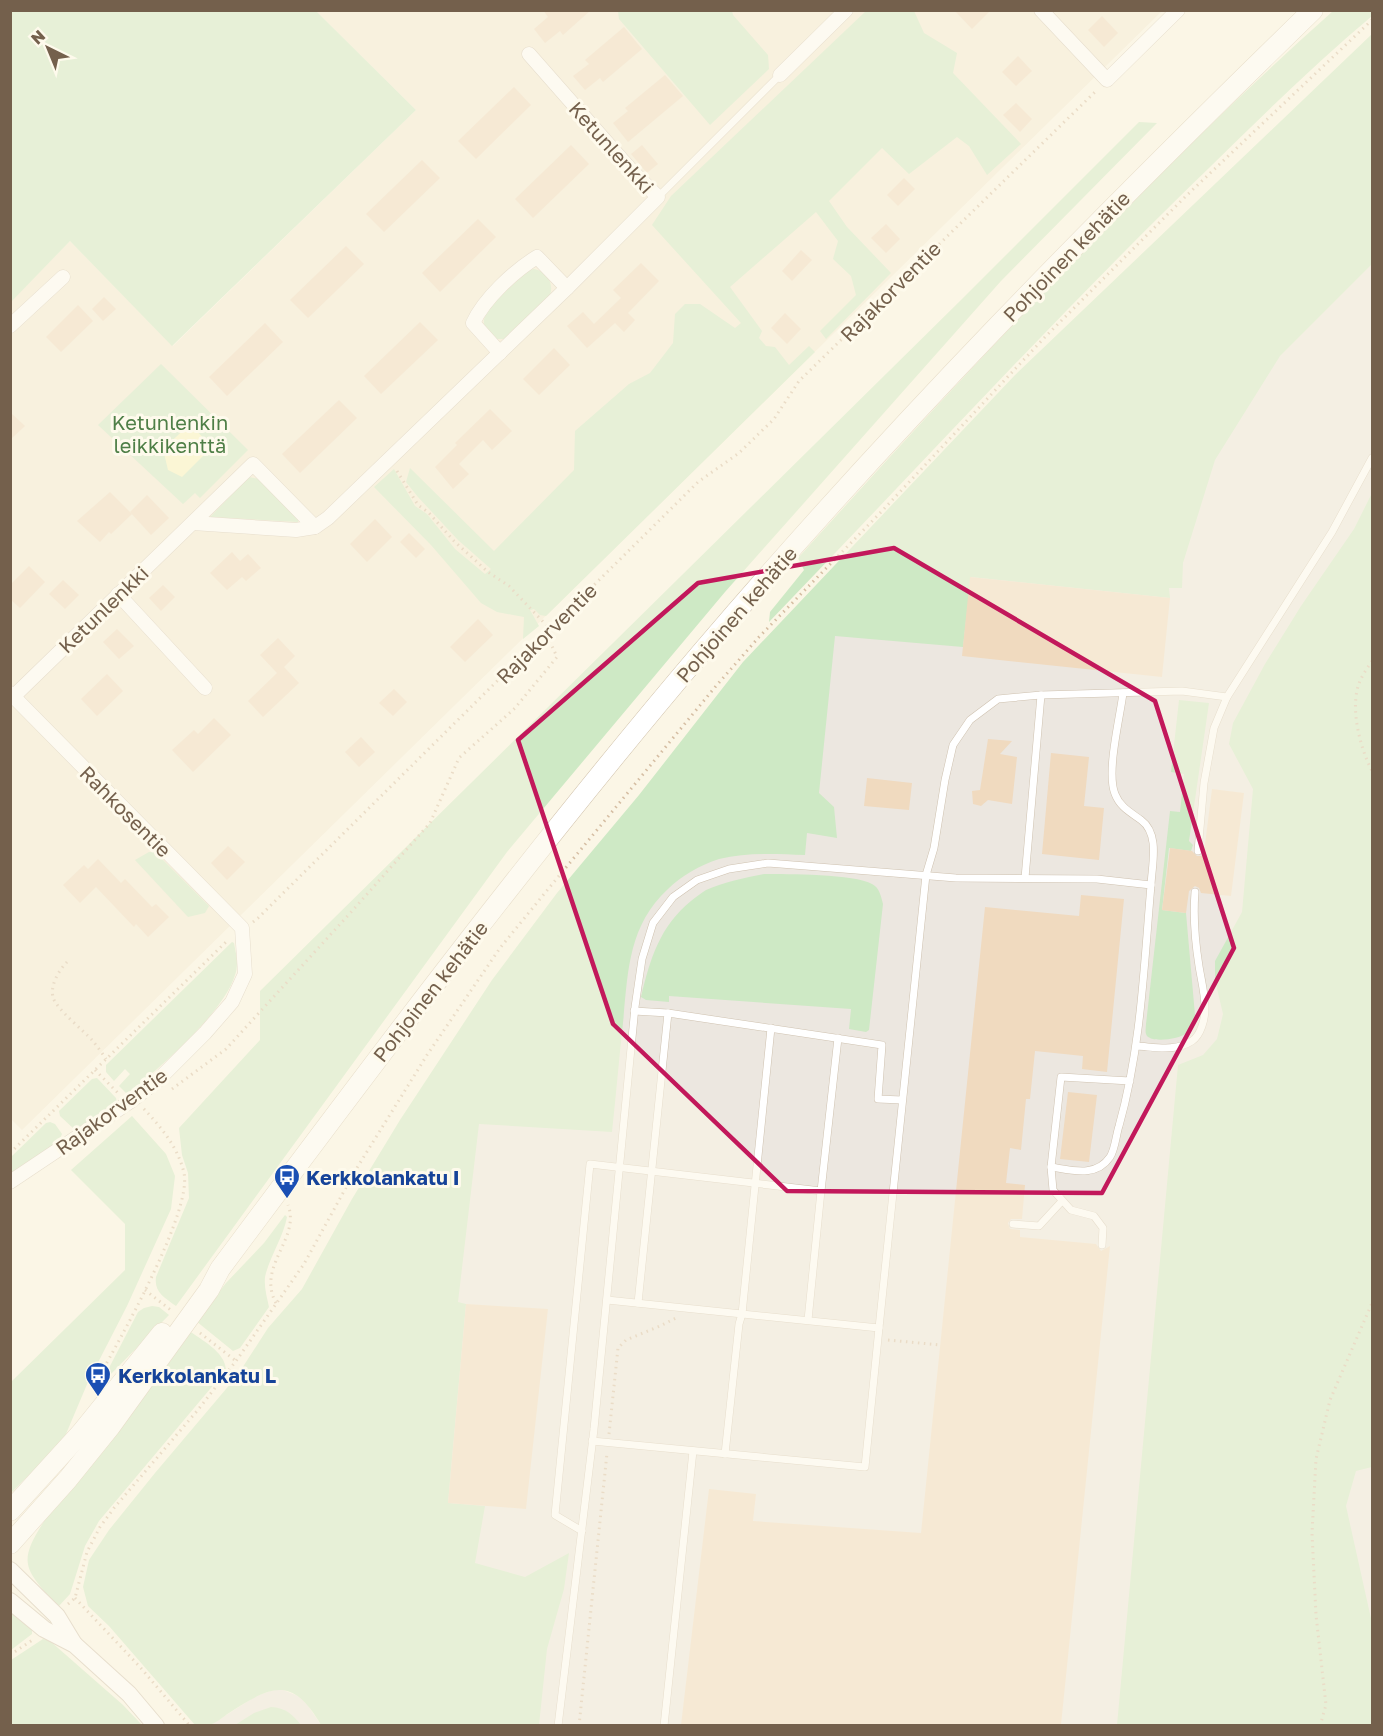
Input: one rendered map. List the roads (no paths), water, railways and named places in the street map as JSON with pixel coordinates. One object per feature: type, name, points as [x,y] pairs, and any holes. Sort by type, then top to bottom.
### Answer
[{"type":"main road","name":"Pohjoinen kehätie","points":[[10,1544],[68,1479],[110,1427],[209,1290],[220,1269],[396,1034],[558,827],[709,644],[870,462],[1034,288],[1188,132],[1313,10]]},
{"type":"main road","name":"Pohjoinen kehätie","points":[[10,1511],[81,1433],[202,1284],[220,1269]]},
{"type":"street","points":[[780,75],[846,10]]},
{"type":"street","points":[[1041,10],[1107,80],[1178,10]]},
{"type":"street","name":"Ketunlenkki","points":[[14,702],[118,594],[253,464],[315,527],[328,518],[658,197],[631,170],[529,54]]},
{"type":"street","points":[[500,353],[473,323],[480,309],[523,266],[537,257],[567,288]]},
{"type":"street","points":[[10,326],[63,277]]},
{"type":"street","points":[[194,523],[296,530],[315,527]]},
{"type":"street","points":[[118,594],[205,688]]},
{"type":"street","name":"Rahkosentie","points":[[14,702],[242,928]]},
{"type":"street","name":"Rajakorventie","points":[[10,1182],[158,1081],[205,1033],[232,1002],[245,974],[242,928]]},
{"type":"street","points":[[10,1570],[57,1616],[75,1645]]},
{"type":"street","points":[[10,1601],[44,1629],[75,1645],[129,1694],[156,1725]]},
{"type":"lane","points":[[658,197],[780,75]]},
{"type":"lane","points":[[1198,851],[1204,783],[1214,728],[1227,697],[1332,532],[1372,458]]},
{"type":"lane","points":[[592,1441],[865,1467],[926,875],[934,848],[953,745],[969,720],[998,699],[1041,695],[1182,692],[1227,697]]},
{"type":"lane","points":[[1051,1167],[1076,1171],[1093,1170],[1110,1157],[1137,1046],[1154,837],[1143,821],[1128,812],[1115,795],[1112,778],[1123,693]]},
{"type":"lane","points":[[1025,878],[1041,695]]},
{"type":"lane","points":[[558,1725],[592,1441],[634,1011],[642,959],[653,923],[673,897],[698,880],[729,869],[768,863],[926,875],[1098,879],[1151,885]]},
{"type":"lane","points":[[1137,1046],[1167,1048],[1183,1045],[1194,1040],[1202,1028],[1205,1008],[1193,920],[1195,892]]},
{"type":"lane","points":[[634,1011],[668,1013],[882,1045],[878,1099],[902,1100]]},
{"type":"lane","points":[[638,1303],[668,1013]]},
{"type":"lane","points":[[725,1454],[742,1314],[771,1028]]},
{"type":"lane","points":[[808,1320],[838,1038]]},
{"type":"lane","points":[[1102,1245],[1103,1228],[1094,1216],[1071,1210],[1053,1190],[1051,1167],[1061,1077],[1130,1081]]},
{"type":"lane","points":[[582,1531],[555,1515],[590,1164],[821,1191]]},
{"type":"lane","points":[[1013,1224],[1040,1226],[1062,1201]]},
{"type":"lane","points":[[607,1300],[879,1328]]},
{"type":"lane","points":[[664,1725],[693,1451]]},
{"type":"place","name":"Kerkkolankatu I","points":[[287,1200]]},
{"type":"place","name":"Kerkkolankatu L","points":[[98,1398]]},
{"type":"park label","name":"Ketunlenkin leikkikenttä","points":[[170,434]]}]
